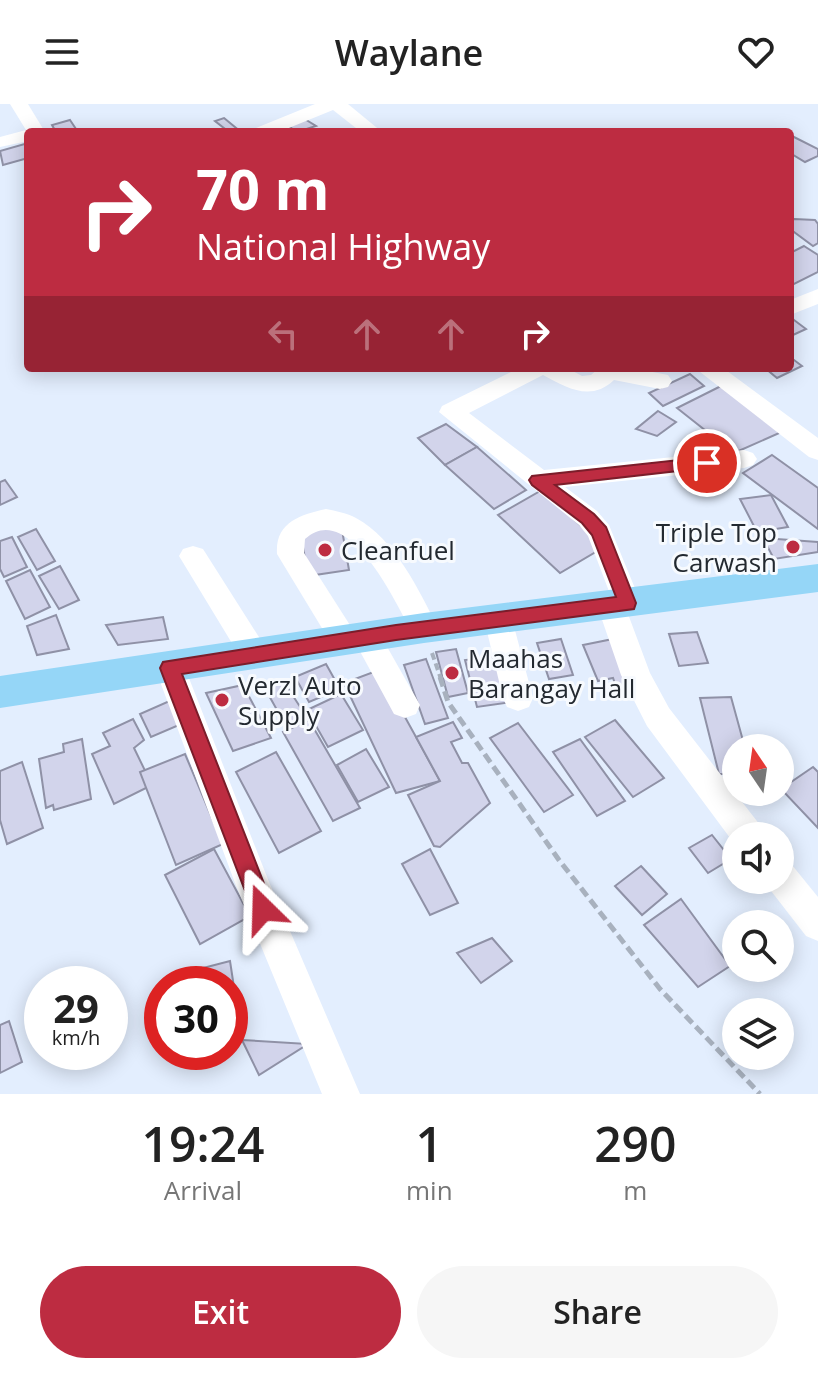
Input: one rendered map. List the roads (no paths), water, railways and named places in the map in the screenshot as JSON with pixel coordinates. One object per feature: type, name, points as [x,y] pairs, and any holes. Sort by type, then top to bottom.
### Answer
[{"type":"main road","points":[[0,692],[424,628],[818,578]]},
{"type":"street","points":[[19,104],[34,128]]},
{"type":"street","points":[[273,128],[334,104],[367,128]]},
{"type":"street","points":[[3,142],[24,136]]},
{"type":"street","points":[[794,306],[818,296]]},
{"type":"street","points":[[530,372],[451,412],[588,518],[600,532],[636,675],[658,717],[737,822]]},
{"type":"street","points":[[556,372],[578,384],[597,383],[611,372]]},
{"type":"street","points":[[622,372],[660,381]]},
{"type":"street","points":[[712,372],[818,451]]},
{"type":"street","points":[[538,480],[744,459]]},
{"type":"street","points":[[405,705],[291,554],[289,541],[296,530],[321,519],[339,519],[366,536],[424,628]]},
{"type":"street","points":[[193,556],[254,654]]},
{"type":"street","points":[[498,619],[518,698]]},
{"type":"street","points":[[170,668],[252,883],[341,1094]]},
{"type":"street","points":[[794,894],[818,924]]},
{"type":"place","name":"Triple Top Carwash","points":[[793,547]]},
{"type":"place","name":"Cleanfuel","points":[[325,550]]},
{"type":"place","name":"Maahas Barangay Hall","points":[[452,673]]},
{"type":"place","name":"Verzl Auto Supply","points":[[222,700]]}]
